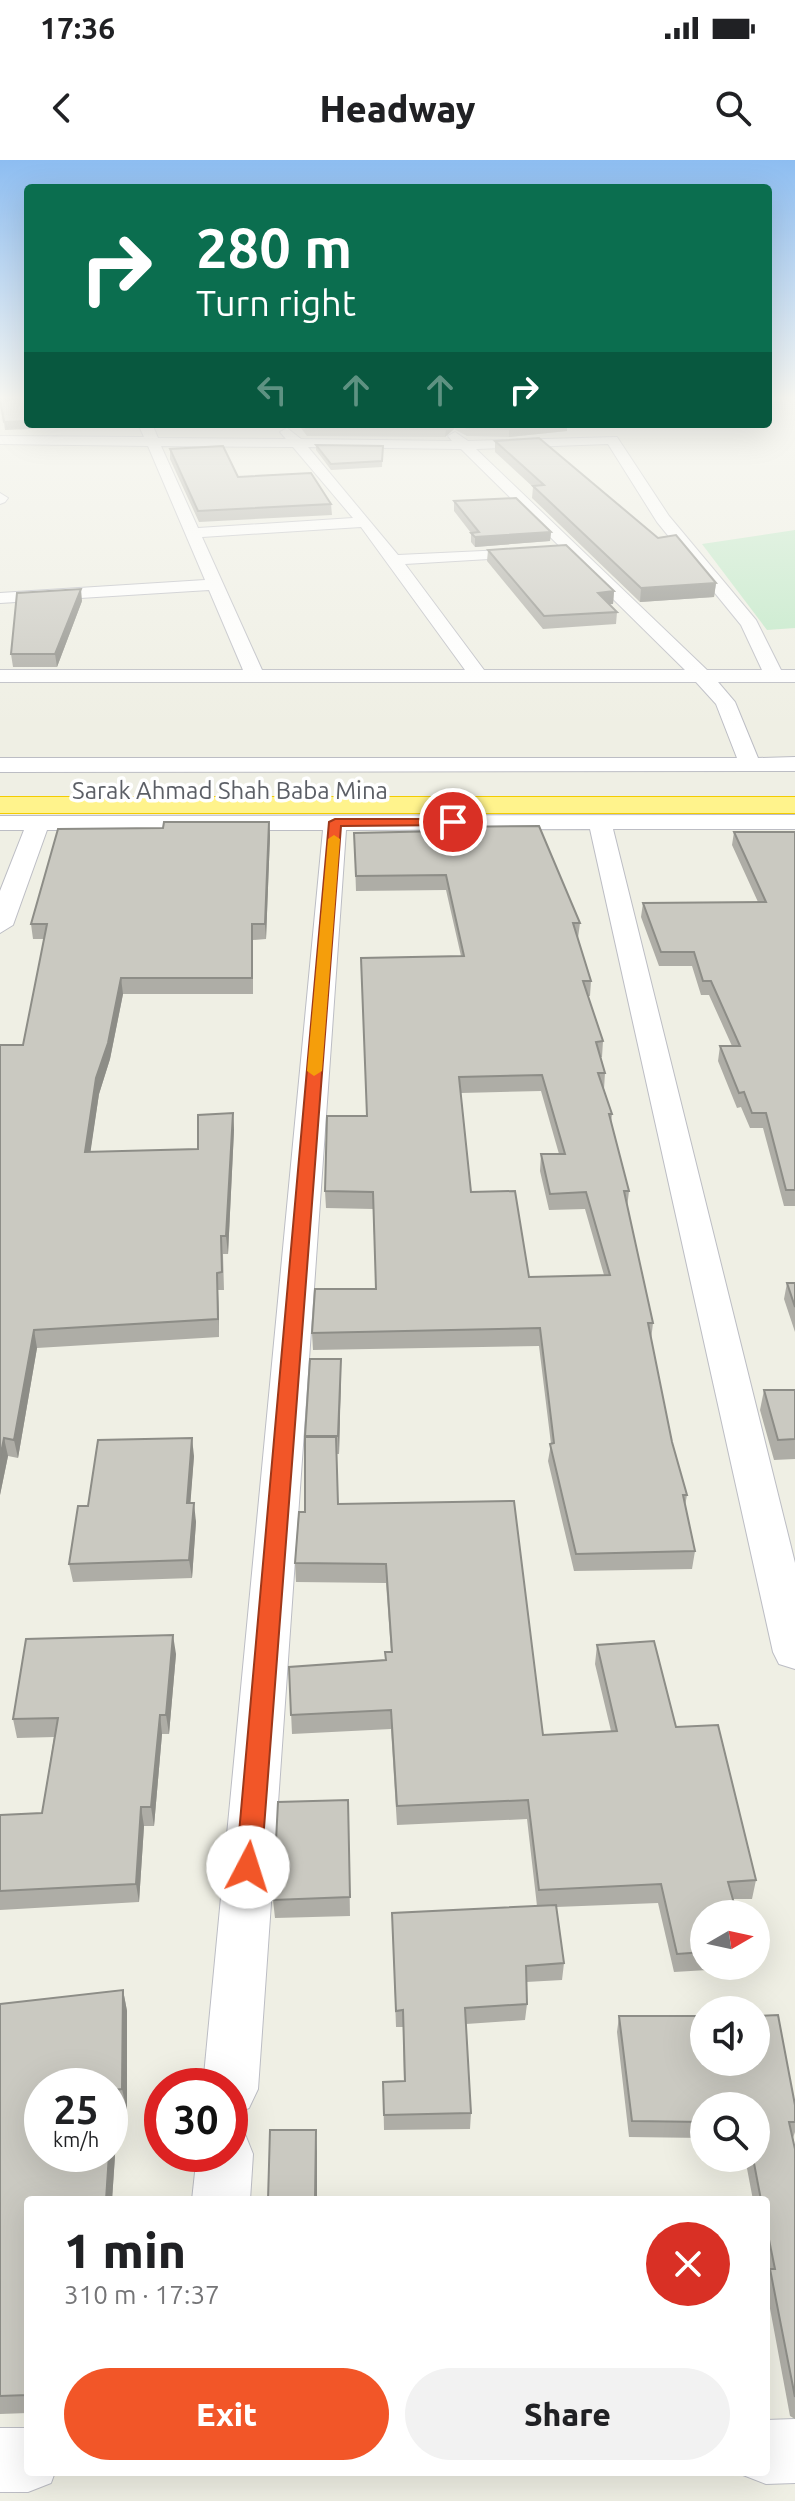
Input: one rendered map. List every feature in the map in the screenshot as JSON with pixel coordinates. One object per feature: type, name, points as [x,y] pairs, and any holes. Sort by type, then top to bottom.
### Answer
[{"type":"highway","name":"Sarak Ahmad Shah Baba Mina","points":[[0,790],[795,789]]},
{"type":"highway","points":[[0,805],[795,805]]},
{"type":"street","points":[[181,508],[255,676]]},
{"type":"street","points":[[353,508],[478,675]]},
{"type":"street","points":[[529,508],[725,702],[750,764]]},
{"type":"street","points":[[656,508],[750,624],[774,676]]},
{"type":"street","points":[[191,533],[365,522]]},
{"type":"street","points":[[393,560],[571,548]]},
{"type":"street","points":[[0,598],[214,585]]},
{"type":"street","points":[[0,676],[795,676]]},
{"type":"street","points":[[0,765],[795,764]]},
{"type":"street","points":[[232,2068],[335,822]]},
{"type":"street","points":[[600,822],[795,1652]]},
{"type":"street","points":[[0,823],[795,822]]},
{"type":"street","points":[[0,925],[38,823]]},
{"type":"street","points":[[221,2196],[223,2172]]},
{"type":"street","points":[[770,2452],[795,2451]]},
{"type":"street","points":[[0,2460],[24,2460]]},
{"type":"green space","points":[[795,530],[795,628],[767,630],[702,544]]},
{"type":"building","points":[[197,508],[250,508],[198,511]]},
{"type":"building","points":[[460,508],[527,508],[551,532],[475,537],[471,533],[479,532]]},
{"type":"building","points":[[557,508],[623,508],[658,538],[676,535],[716,583],[641,588]]},
{"type":"building","points":[[566,545],[614,591],[598,593],[617,612],[544,616],[488,550]]},
{"type":"building","points":[[81,589],[55,654],[11,654],[17,593]]},
{"type":"building","points":[[164,822],[269,822],[265,924],[252,924],[252,978],[121,978],[108,1043],[96,1078],[85,1152],[198,1149],[198,1115],[233,1113],[226,1236],[221,1236],[222,1272],[217,1273],[218,1319],[34,1330],[14,1440],[4,1438],[0,1458],[0,1045],[23,1045],[47,924],[31,924],[58,829],[163,828]]},
{"type":"building","points":[[539,826],[580,923],[573,923],[591,981],[583,981],[603,1041],[596,1042],[605,1073],[598,1073],[612,1114],[609,1114],[629,1191],[624,1191],[653,1323],[648,1323],[672,1442],[687,1495],[683,1495],[695,1551],[576,1554],[550,1444],[554,1443],[540,1328],[312,1333],[315,1289],[376,1289],[373,1192],[325,1191],[327,1116],[367,1116],[361,958],[464,956],[446,875],[356,876],[354,833],[444,831],[444,827]],"holes":[[[542,1075],[565,1154],[541,1154],[550,1194],[586,1192],[610,1275],[529,1277],[515,1191],[471,1192],[459,1077]]]},
{"type":"building","points":[[734,832],[795,832],[795,1190],[786,1190],[766,1113],[752,1113],[744,1092],[739,1093],[720,1046],[740,1046],[711,981],[703,981],[694,952],[661,952],[643,903],[766,902]]},
{"type":"building","points":[[787,1283],[795,1283],[795,1307]]},
{"type":"building","points":[[310,1359],[341,1359],[338,1436],[305,1436]]},
{"type":"building","points":[[764,1390],[795,1390],[795,1439],[778,1440]]},
{"type":"building","points":[[305,1437],[336,1437],[338,1504],[514,1501],[543,1735],[617,1731],[597,1645],[654,1641],[676,1727],[718,1725],[756,1880],[728,1882],[733,1900],[690,1900],[690,1953],[677,1954],[661,1884],[539,1890],[528,1800],[397,1806],[391,1710],[291,1715],[289,1667],[386,1660],[385,1652],[392,1652],[386,1564],[295,1563],[299,1512],[305,1512]]},
{"type":"building","points":[[192,1438],[187,1503],[194,1503],[189,1560],[69,1564],[78,1506],[88,1506],[98,1440]]},
{"type":"building","points":[[173,1635],[166,1715],[160,1715],[151,1807],[141,1807],[136,1884],[0,1891],[0,1815],[42,1813],[58,1718],[13,1719],[26,1639]]},
{"type":"building","points":[[348,1800],[350,1897],[273,1900],[278,1802]]},
{"type":"building","points":[[556,1905],[564,1963],[526,1966],[527,2004],[465,2008],[471,2113],[384,2115],[383,2082],[405,2081],[403,2010],[396,2011],[392,1913]]},
{"type":"building","points":[[123,1990],[122,2068],[24,2068],[24,2172],[108,2172],[106,2196],[24,2196],[24,2395],[0,2396],[0,2004]]},
{"type":"building","points":[[770,2015],[778,2015],[795,2105],[795,2122],[789,2122],[795,2149],[795,2397],[770,2269],[775,2269],[770,2245],[770,2196],[760,2196],[756,2172],[770,2172],[770,2092],[690,2092],[690,2122],[632,2121],[619,2016],[690,2016],[690,2076],[770,2076]]},
{"type":"building","points":[[270,2130],[316,2130],[315,2196],[268,2196]]},
{"type":"slow traffic","points":[[314,1071],[334,839]]},
{"type":"route","points":[[248,1867],[335,822],[453,822]]}]
